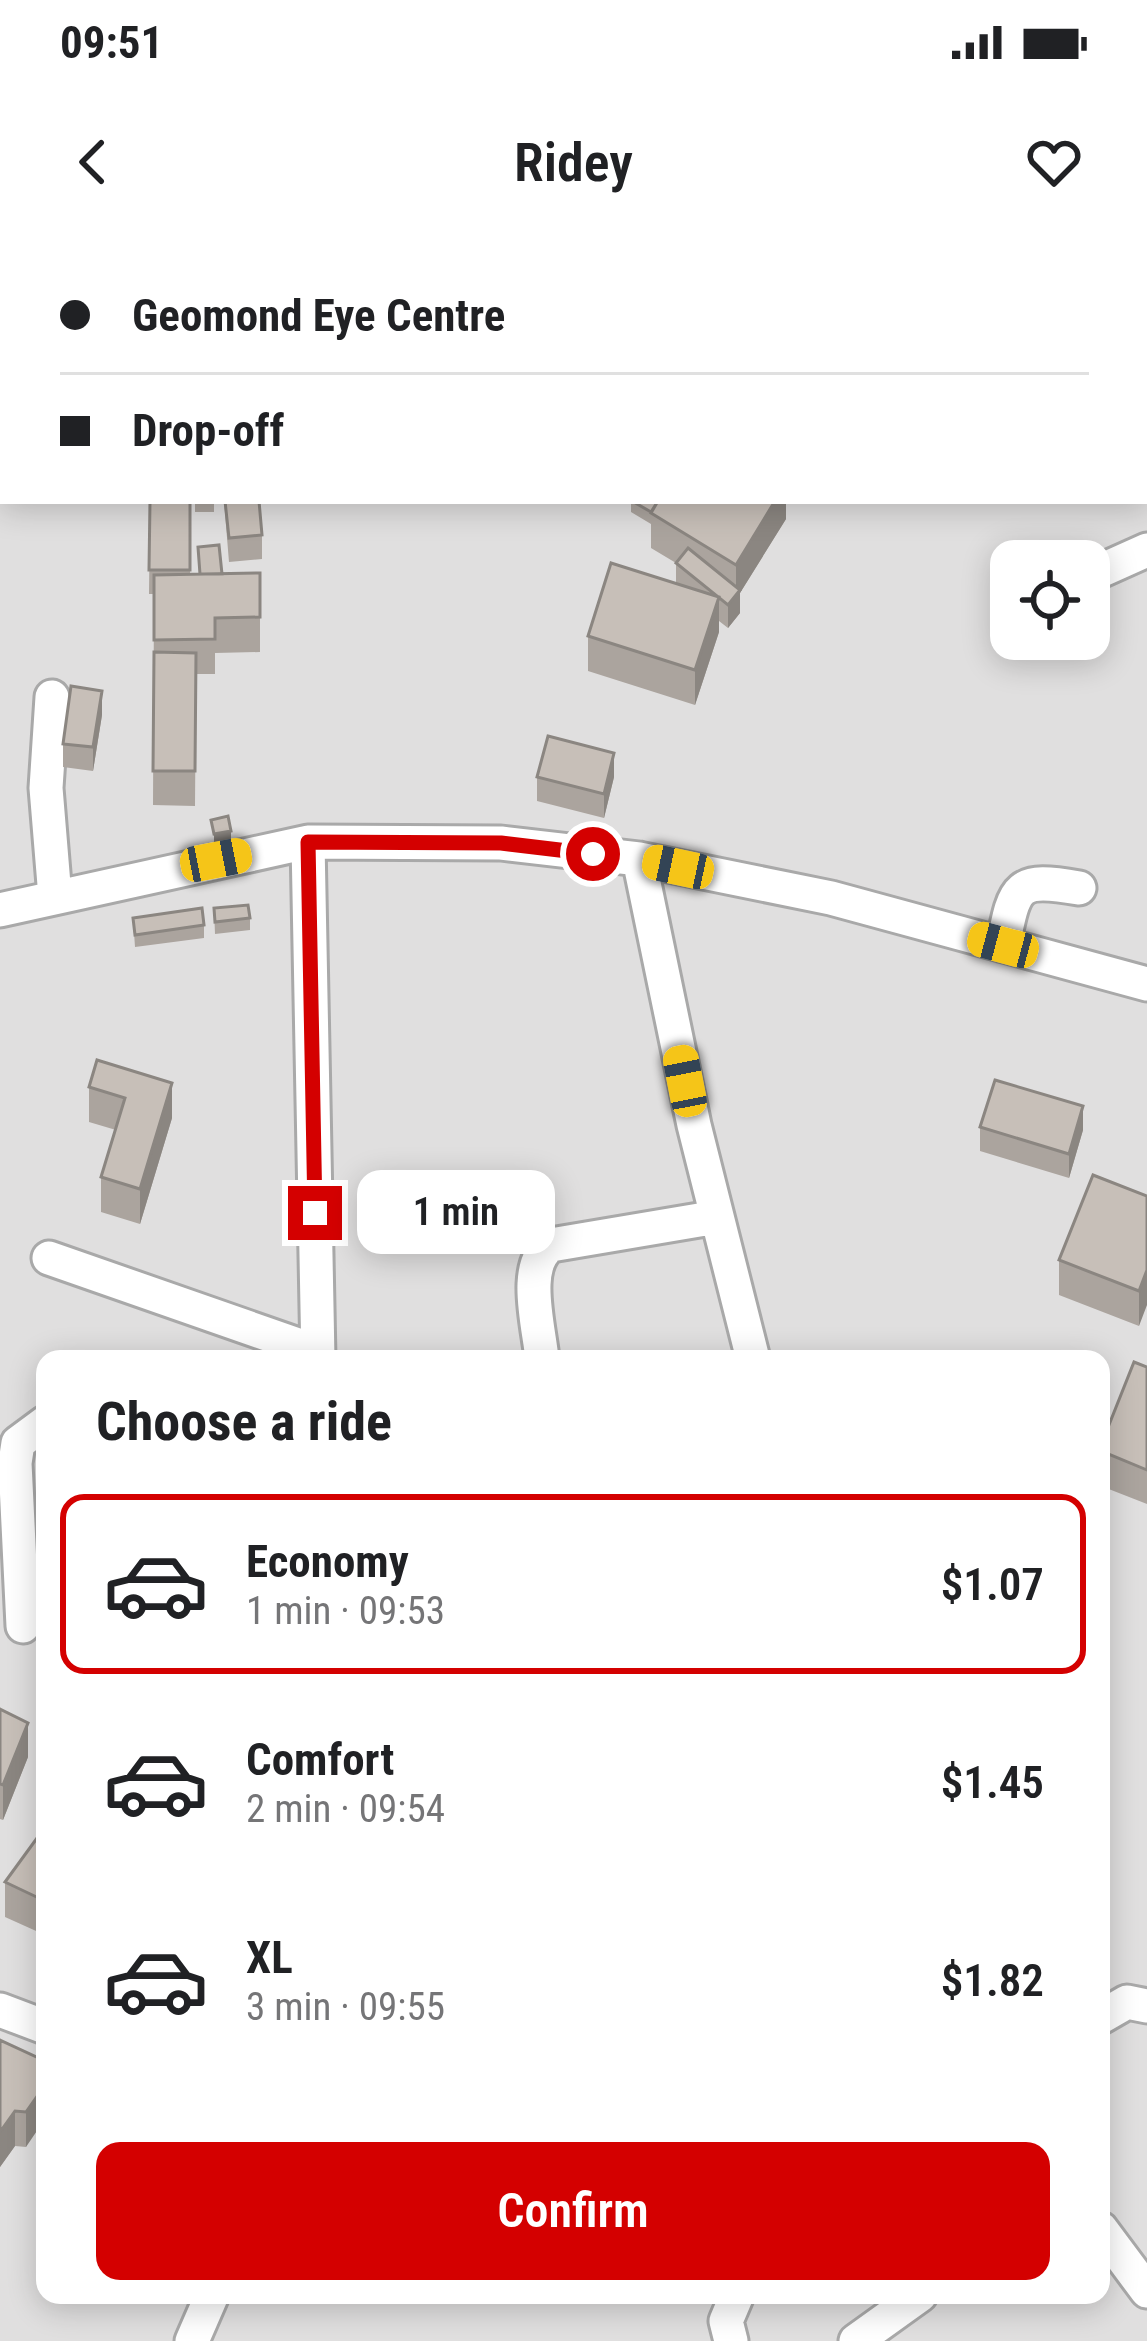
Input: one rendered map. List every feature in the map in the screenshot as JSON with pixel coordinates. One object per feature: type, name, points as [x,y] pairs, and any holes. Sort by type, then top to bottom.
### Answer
[{"type":"street","points":[[1110,567],[1147,550]]},
{"type":"street","points":[[52,697],[46,788],[55,897]]},
{"type":"street","points":[[308,842],[318,1350]]},
{"type":"street","points":[[0,910],[308,842],[501,843],[639,859],[831,898],[1147,984]]},
{"type":"street","points":[[639,859],[751,1350]]},
{"type":"street","points":[[1003,945],[1013,896],[1024,886],[1039,881],[1079,888]]},
{"type":"street","points":[[541,1350],[534,1268],[539,1253],[551,1245],[717,1217]]},
{"type":"street","points":[[49,1258],[302,1350]]},
{"type":"street","points":[[23,1626],[15,1463],[18,1444],[36,1431]]},
{"type":"street","points":[[1110,2012],[1127,2002],[1147,2006]]},
{"type":"street","points":[[0,2010],[36,2024]]},
{"type":"street","points":[[1110,2241],[1147,2291]]},
{"type":"street","points":[[192,2341],[208,2304]]},
{"type":"street","points":[[730,2341],[726,2321],[733,2304]]},
{"type":"street","points":[[856,2341],[907,2304]]},
{"type":"shaded area","points":[[0,504],[1147,504],[1147,2341],[0,2341]]},
{"type":"building","points":[[150,504],[190,504],[190,570],[149,570]]},
{"type":"building","points":[[225,504],[259,504],[262,535],[229,538]]},
{"type":"building","points":[[656,504],[773,504],[736,565],[651,513]]},
{"type":"building","points":[[219,545],[222,574],[200,574],[198,547]]},
{"type":"building","points":[[688,548],[740,590],[728,605],[676,563]]},
{"type":"building","points":[[611,563],[719,597],[695,670],[588,636]]},
{"type":"building","points":[[260,573],[260,617],[215,618],[215,639],[154,640],[154,575]]},
{"type":"building","points":[[154,652],[196,653],[195,771],[153,771]]},
{"type":"building","points":[[71,686],[102,691],[93,747],[63,744]]},
{"type":"building","points":[[548,736],[614,753],[604,794],[537,777]]},
{"type":"building","points":[[228,816],[231,831],[214,834],[211,820]]},
{"type":"building","points":[[248,905],[250,918],[215,922],[214,908]]},
{"type":"building","points":[[202,908],[204,925],[135,935],[133,918]]},
{"type":"building","points":[[97,1060],[172,1083],[140,1189],[101,1177],[125,1098],[89,1087]]},
{"type":"building","points":[[995,1080],[1083,1106],[1069,1154],[980,1127]]},
{"type":"building","points":[[1093,1175],[1147,1196],[1147,1270],[1139,1291],[1059,1260]]},
{"type":"building","points":[[1134,1362],[1147,1367],[1147,1470],[1110,1455],[1110,1422]]},
{"type":"building","points":[[0,1709],[28,1723],[3,1785],[0,1784]]},
{"type":"building","points":[[36,1839],[36,1897],[5,1882]]},
{"type":"building","points":[[0,2040],[36,2057],[36,2098],[26,2112],[15,2111],[0,2132]]},
{"type":"route","points":[[315,1213],[308,842],[501,843],[593,854]]}]
